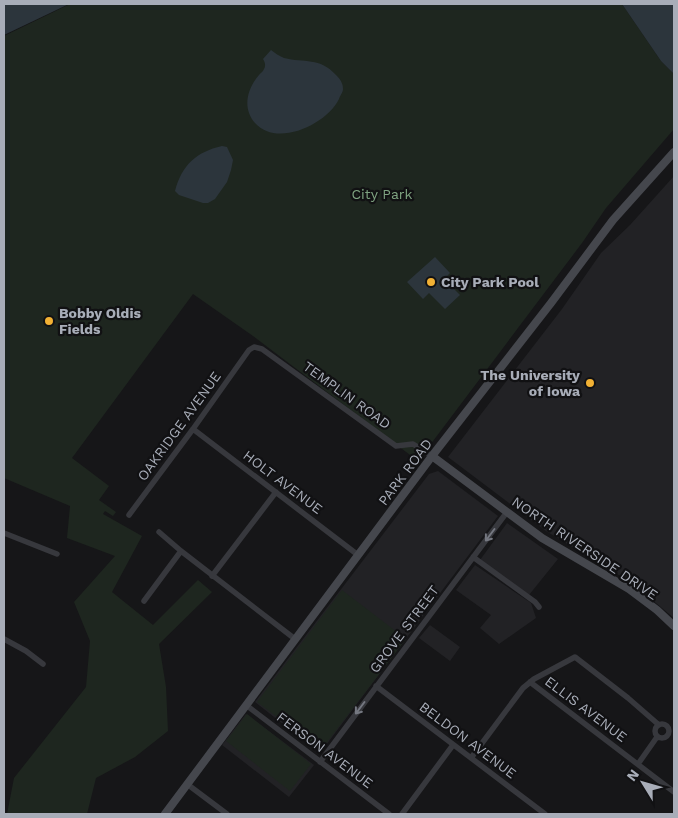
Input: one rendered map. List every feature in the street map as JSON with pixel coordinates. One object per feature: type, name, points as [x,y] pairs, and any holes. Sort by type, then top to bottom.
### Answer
[{"type":"street","name":"PARK ROAD","points":[[165,814],[432,456],[613,220],[674,152]]},
{"type":"street","name":"TEMPLIN ROAD","points":[[249,350],[254,347],[262,349],[396,446],[413,444],[432,456]]},
{"type":"street","name":"OAKRIDGE AVENUE","points":[[128,516],[194,429],[249,350]]},
{"type":"street","name":"HOLT AVENUE","points":[[194,429],[358,555]]},
{"type":"street","name":"NORTH RIVERSIDE DRIVE","points":[[432,456],[542,538],[629,589],[657,610],[674,626]]},
{"type":"street","points":[[212,576],[276,492]]},
{"type":"street","name":"GROVE STREET","points":[[320,762],[508,512]]},
{"type":"street","points":[[159,532],[212,576],[295,639]]},
{"type":"street","points":[[4,533],[57,554]]},
{"type":"street","points":[[144,601],[181,551]]},
{"type":"street","points":[[473,557],[535,602],[539,607]]},
{"type":"street","points":[[4,639],[43,664]]},
{"type":"street","points":[[471,758],[530,682],[575,657],[659,725],[671,730],[665,737],[657,737]]},
{"type":"street","name":"ELLIS AVENUE","points":[[530,682],[674,792]]},
{"type":"street","name":"BELDON AVENUE","points":[[376,686],[545,814]]},
{"type":"street","name":"FERSON AVENUE","points":[[246,705],[389,814]]},
{"type":"street","points":[[657,737],[655,730],[659,725]]},
{"type":"street","points":[[638,764],[657,737]]},
{"type":"street","points":[[402,814],[453,745]]},
{"type":"street","points":[[187,784],[227,814]]},
{"type":"shaded area","points":[[4,4],[69,4],[4,35]]},
{"type":"shaded area","points":[[622,4],[674,4],[674,74],[661,61]]},
{"type":"shaded area","points":[[271,50],[284,58],[324,65],[341,81],[343,91],[333,108],[324,117],[301,130],[276,133],[264,130],[255,123],[248,111],[247,105],[251,86],[265,68],[263,59]]},
{"type":"shaded area","points":[[222,146],[227,147],[233,160],[227,182],[215,199],[208,203],[203,203],[179,195],[175,191],[178,182],[191,161],[205,152]]},
{"type":"shaded area","name":"The University of Iowa","points":[[674,176],[674,618],[632,583],[546,531],[448,457],[562,309],[601,253],[630,225]]},
{"type":"shaded area","points":[[435,257],[450,273],[444,279],[460,295],[445,309],[429,293],[423,299],[407,282]]},
{"type":"shaded area","points":[[438,471],[498,516],[320,753],[255,702],[429,474]]},
{"type":"shaded area","points":[[507,523],[558,559],[529,595],[480,560]]},
{"type":"shaded area","points":[[475,565],[531,603],[536,618],[499,644],[480,628],[491,615],[456,590]]},
{"type":"shaded area","points":[[430,625],[460,647],[450,661],[419,638]]},
{"type":"shaded area","points":[[246,714],[314,765],[289,797],[222,745]]},
{"type":"green space","name":"City Park","points":[[70,4],[622,4],[661,61],[674,74],[674,129],[606,208],[582,243],[418,461],[253,336],[193,294],[72,458],[109,486],[99,500],[116,512],[113,516],[105,511],[103,514],[142,536],[112,592],[153,625],[198,580],[212,592],[159,644],[166,687],[168,731],[135,757],[96,778],[87,814],[7,814],[14,778],[86,687],[90,641],[74,602],[115,556],[67,538],[70,506],[4,478],[4,36]]},
{"type":"green space","points":[[342,590],[406,639],[321,750],[257,702]]},
{"type":"green space","points":[[247,714],[311,764],[290,791],[226,741]]},
{"type":"place","name":"City Park Pool","points":[[431,282]]},
{"type":"place","name":"Bobby Oldis Fields","points":[[49,321]]},
{"type":"place","name":"The University of Iowa","points":[[590,383]]}]
